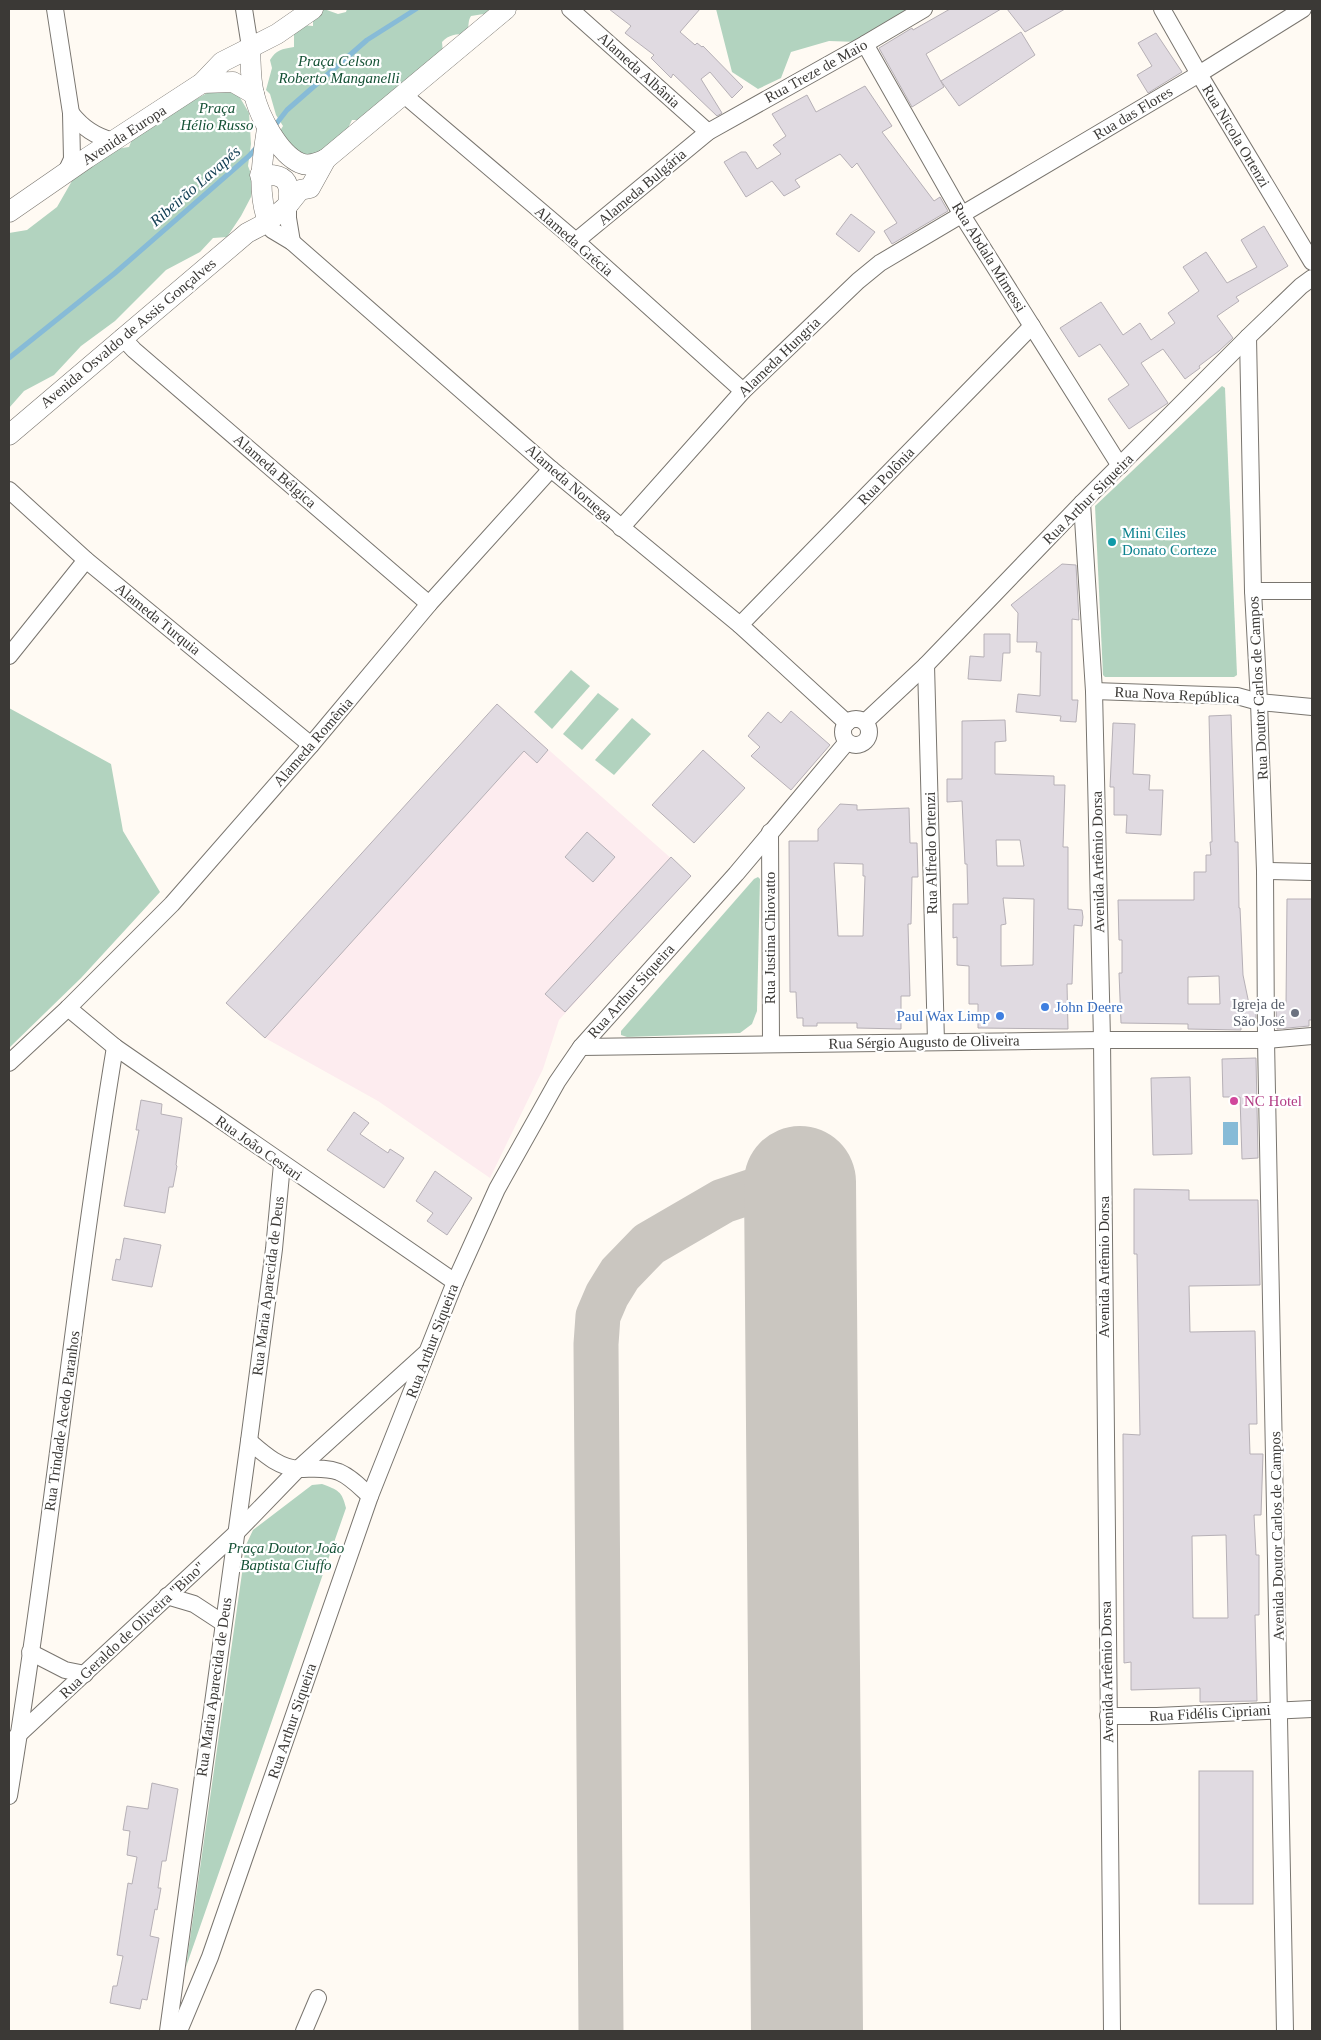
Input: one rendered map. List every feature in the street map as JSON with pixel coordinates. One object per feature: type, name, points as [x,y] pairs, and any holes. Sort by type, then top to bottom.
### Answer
[{"type":"street","points":[[55,9],[71,113],[72,159],[66,172]]},
{"type":"street","points":[[244,9],[250,47],[254,94],[269,137],[300,163],[311,165],[326,159]]},
{"type":"street","name":"Avenida Europa","points":[[9,212],[66,172],[202,83],[222,62],[277,34],[313,9]]},
{"type":"street","name":"Avenida Osvaldo de Assis Gonçalves","points":[[9,434],[266,216],[288,205],[300,190],[310,188],[321,164],[326,159],[506,9]]},
{"type":"street","name":"Alameda Albânia","points":[[570,9],[708,132]]},
{"type":"street","name":"Rua Treze de Maio","points":[[708,132],[924,9]]},
{"type":"street","name":"Rua Nicola Ortenzi","points":[[1162,9],[1312,262]]},
{"type":"street","name":"Rua das Flores","points":[[962,215],[1199,74],[1303,9]]},
{"type":"street","points":[[254,94],[256,82],[277,34]]},
{"type":"street","name":"Rua Abdala Mimessi","points":[[865,44],[962,215],[1120,466]]},
{"type":"street","points":[[202,83],[233,82],[254,94]]},
{"type":"street","name":"Alameda Grécia","points":[[403,94],[576,241],[743,391]]},
{"type":"street","points":[[71,113],[80,124],[92,133],[113,141]]},
{"type":"street","name":"Alameda Bulgária","points":[[576,241],[708,132]]},
{"type":"street","points":[[266,216],[260,174],[269,137]]},
{"type":"street","points":[[260,174],[277,174],[282,177],[290,190],[288,218],[292,242]]},
{"type":"street","name":"Alameda Hungria","points":[[621,528],[743,391],[858,280],[880,263],[962,215]]},
{"type":"street","name":"Alameda Noruega","points":[[266,216],[272,230],[292,242],[551,469],[740,625],[847,723]]},
{"type":"street","name":"Rua Arthur Siqueira","points":[[865,722],[926,664],[1082,503],[1248,337],[1301,286],[1312,278]]},
{"type":"street","name":"Rua Polônia","points":[[740,625],[1032,326]]},
{"type":"street","name":"Alameda Bélgica","points":[[122,337],[134,350],[429,604]]},
{"type":"street","name":"Rua Doutor Carlos de Campos","points":[[1248,337],[1253,591],[1260,702],[1265,871],[1266,1040]]},
{"type":"street","name":"Alameda Romênia","points":[[9,1063],[68,1008],[172,904],[311,745],[429,604],[551,469]]},
{"type":"street","name":"Alameda Turquia","points":[[9,490],[86,560],[311,745]]},
{"type":"street","name":"Avenida Artêmio Dorsa","points":[[1082,503],[1094,691],[1102,1040],[1112,2031]]},
{"type":"street","points":[[9,656],[86,560]]},
{"type":"street","points":[[1253,591],[1312,591]]},
{"type":"street","name":"Rua Alfredo Ortenzi","points":[[926,664],[936,1042]]},
{"type":"street","name":"Rua Nova República","points":[[1094,691],[1237,696],[1260,702],[1312,707]]},
{"type":"street","points":[[854,719],[865,722],[870,730],[868,739],[860,745],[848,742],[843,734],[847,723],[854,719]]},
{"type":"street","name":"Rua Arthur Siqueira","points":[[179,2031],[210,1958],[370,1496],[455,1282],[497,1189],[557,1082],[581,1046],[736,874],[848,742]]},
{"type":"street","name":"Rua Justina Chiovatto","points":[[770,832],[771,1044]]},
{"type":"street","points":[[1265,871],[1312,872]]},
{"type":"street","name":"Rua João Cestari","points":[[68,1008],[115,1047],[455,1282]]},
{"type":"street","name":"Rua Sérgio Augusto de Oliveira","points":[[581,1046],[1266,1040],[1312,1036]]},
{"type":"street","name":"Avenida Doutor Carlos de Campos","points":[[1266,1040],[1285,2031]]},
{"type":"street","name":"Rua Trindade Acedo Paranhos","points":[[9,1796],[14,1739],[30,1652],[97,1159],[115,1047]]},
{"type":"street","name":"Rua Maria Aparecida de Deus","points":[[168,2031],[249,1441],[274,1249],[282,1164]]},
{"type":"street","name":"Rua Geraldo de Oliveira \"Bino\"","points":[[14,1739],[235,1534],[298,1469],[429,1351]]},
{"type":"street","points":[[249,1441],[269,1458],[282,1465],[298,1469],[321,1468],[338,1472],[350,1478],[370,1496]]},
{"type":"street","points":[[167,1596],[194,1604],[223,1623]]},
{"type":"street","points":[[30,1652],[65,1670],[85,1674]]},
{"type":"street","name":"Rua Fidélis Cipriani","points":[[1108,1716],[1157,1716],[1312,1709]]},
{"type":"street","points":[[304,2031],[318,1998]]},
{"type":"shaded area","points":[[497,704],[691,876],[559,1020],[543,1069],[490,1178],[378,1101],[265,1038],[226,1003]]},
{"type":"green space","name":"Praça Celson Roberto Manganelli","points":[[324,9],[338,14],[346,12],[347,9],[514,9],[471,16],[466,33],[453,35],[445,39],[442,42],[443,53],[362,120],[352,120],[349,126],[350,130],[313,167],[278,134],[283,126],[276,115],[270,94],[266,90],[272,68],[270,60],[272,57],[286,48],[294,47],[294,32],[302,25],[313,26],[313,15]]},
{"type":"green space","points":[[716,9],[915,9],[858,42],[829,41],[791,52],[781,78],[758,89],[732,72]]},
{"type":"green space","name":"Praça Hélio Russo","points":[[214,89],[229,89],[239,96],[249,113],[251,144],[248,166],[253,179],[251,197],[241,216],[227,237],[213,238],[200,252],[166,270],[115,321],[81,346],[54,375],[24,391],[9,408],[9,233],[27,230],[57,207],[80,167],[102,151],[129,147],[136,129],[170,114]]},
{"type":"green space","points":[[1222,386],[1225,388],[1237,675],[1234,677],[1105,677],[1103,675],[1095,506]]},
{"type":"green space","points":[[571,670],[590,686],[552,729],[534,712]]},
{"type":"green space","points":[[598,693],[619,709],[582,750],[563,734]]},
{"type":"green space","points":[[9,708],[111,764],[123,831],[160,892],[81,978],[9,1048]]},
{"type":"green space","points":[[632,718],[651,734],[614,775],[595,760]]},
{"type":"green space","points":[[758,877],[760,879],[757,1011],[752,1024],[740,1033],[627,1037],[621,1035],[621,1031],[754,879]]},
{"type":"green space","name":"Praça Doutor João Baptista Ciuffo","points":[[322,1484],[332,1488],[341,1495],[346,1508],[186,1967],[246,1545],[253,1530],[312,1485]]},
{"type":"water","points":[[1223,1122],[1238,1122],[1238,1145],[1223,1145]]},
{"type":"building","points":[[609,9],[700,9],[680,32],[695,45],[697,43],[703,46],[743,87],[732,98],[710,72],[701,79],[722,113],[717,116],[673,74],[671,78],[651,58],[654,55],[625,33],[631,26]]},
{"type":"building","points":[[950,9],[1001,9],[926,54],[944,87],[912,107],[879,48],[912,28],[913,30]]},
{"type":"building","points":[[1007,9],[1065,9],[1025,32]]},
{"type":"building","points":[[1021,32],[1035,55],[959,106],[941,81]]},
{"type":"building","points":[[1156,33],[1182,72],[1148,93],[1137,75],[1152,66],[1138,43]]},
{"type":"building","points":[[865,86],[892,126],[882,132],[934,201],[940,197],[948,211],[892,244],[884,231],[897,223],[857,163],[852,168],[840,154],[795,180],[800,187],[784,196],[772,181],[746,197],[724,162],[741,152],[746,152],[757,169],[781,154],[773,145],[786,136],[772,114],[807,95],[816,112]]},
{"type":"building","points":[[851,214],[875,232],[859,252],[836,234]]},
{"type":"building","points":[[1264,226],[1288,266],[1236,297],[1239,301],[1217,316],[1233,338],[1185,379],[1163,349],[1141,363],[1168,403],[1129,429],[1108,399],[1129,385],[1100,344],[1079,357],[1060,328],[1101,302],[1123,335],[1140,323],[1151,340],[1175,323],[1168,313],[1199,291],[1183,267],[1206,252],[1227,283],[1257,267],[1241,240]]},
{"type":"building","points":[[1062,564],[1076,565],[1079,620],[1072,619],[1072,700],[1078,700],[1076,722],[1060,721],[1061,716],[1016,712],[1018,694],[1040,696],[1041,652],[1036,652],[1037,642],[1017,642],[1018,613],[1011,605]]},
{"type":"building","points":[[984,634],[1010,634],[1010,653],[1003,653],[1001,681],[968,679],[970,656],[984,657]]},
{"type":"building","points":[[497,704],[548,750],[537,763],[524,751],[265,1038],[226,1003]]},
{"type":"building","points":[[791,711],[830,745],[791,790],[751,756],[760,747],[748,736],[768,712],[781,723]]},
{"type":"building","points":[[1231,715],[1235,842],[1238,842],[1243,975],[1249,1004],[1256,1004],[1256,1019],[1241,1019],[1241,1030],[1188,1029],[1188,1024],[1121,1023],[1119,973],[1122,973],[1122,940],[1119,940],[1118,900],[1194,900],[1194,872],[1206,872],[1206,855],[1211,855],[1209,716]],"holes":[[[1219,976],[1220,1004],[1188,1004],[1188,977]]]},
{"type":"building","points":[[1005,720],[1006,741],[995,742],[995,774],[1054,776],[1054,785],[1065,785],[1063,847],[1068,847],[1068,909],[1082,910],[1083,917],[1082,926],[1074,925],[1072,984],[1067,984],[1068,1029],[978,1028],[978,1004],[969,1004],[969,966],[957,965],[957,937],[953,938],[953,904],[968,904],[962,801],[947,802],[947,779],[962,779],[962,721]],"holes":[[[996,840],[1020,840],[1024,866],[997,866]],[[1003,898],[1034,899],[1033,965],[1001,966],[1001,925],[1006,924]]]},
{"type":"building","points":[[1113,723],[1135,724],[1133,774],[1150,775],[1149,790],[1163,790],[1161,835],[1126,833],[1127,815],[1114,815],[1114,787],[1110,787]]},
{"type":"building","points":[[703,750],[745,788],[694,843],[652,805]]},
{"type":"building","points":[[840,804],[857,805],[857,810],[909,808],[910,843],[917,843],[918,877],[912,877],[911,924],[908,924],[910,996],[901,996],[901,1029],[857,1028],[857,1023],[817,1023],[817,1026],[803,1026],[803,1018],[797,1018],[796,992],[790,992],[789,841],[818,841],[818,829]],"holes":[[[834,863],[863,864],[863,876],[865,876],[863,936],[838,936]]]},
{"type":"building","points":[[587,832],[615,857],[593,882],[565,857]]},
{"type":"building","points":[[671,857],[691,876],[565,1012],[545,994]]},
{"type":"building","points":[[1287,899],[1312,899],[1312,1020],[1309,1020],[1309,1026],[1277,1029],[1276,1006],[1286,1006]]},
{"type":"building","points":[[1256,1058],[1258,1158],[1242,1159],[1240,1097],[1223,1097],[1222,1059]]},
{"type":"building","points":[[1190,1077],[1192,1154],[1153,1155],[1151,1078]]},
{"type":"building","points":[[141,1100],[162,1104],[161,1114],[182,1118],[177,1166],[173,1187],[169,1187],[165,1213],[124,1206],[139,1130],[136,1130]]},
{"type":"building","points":[[354,1112],[369,1123],[360,1134],[388,1153],[390,1149],[404,1158],[384,1188],[327,1150]]},
{"type":"building","points":[[435,1171],[472,1198],[447,1235],[427,1221],[433,1213],[416,1201]]},
{"type":"building","points":[[1134,1189],[1189,1190],[1189,1200],[1258,1200],[1260,1285],[1189,1286],[1190,1332],[1255,1331],[1257,1424],[1249,1424],[1250,1454],[1263,1454],[1261,1515],[1254,1515],[1256,1555],[1259,1555],[1259,1615],[1255,1615],[1257,1701],[1200,1702],[1200,1688],[1131,1690],[1131,1662],[1124,1663],[1123,1434],[1140,1435],[1137,1254],[1134,1254]],"holes":[[[1226,1535],[1228,1618],[1193,1618],[1192,1536]]]},
{"type":"building","points":[[124,1238],[161,1245],[152,1287],[112,1280],[116,1259],[120,1260]]},
{"type":"building","points":[[1199,1771],[1253,1771],[1253,1904],[1199,1904]]},
{"type":"building","points":[[152,1783],[178,1789],[166,1861],[162,1861],[158,1888],[161,1888],[150,1936],[159,1938],[147,2000],[142,1999],[140,2009],[110,2003],[113,1986],[117,1986],[123,1956],[117,1955],[128,1883],[132,1884],[137,1857],[127,1855],[130,1831],[123,1830],[127,1806],[148,1809]]},
{"type":"waterway","name":"Ribeirão Lavapés","points":[[273,128],[287,110],[367,40],[416,9]]},
{"type":"waterway","name":"Ribeirão Lavapés","points":[[9,358],[115,273],[249,156],[258,146]]},
{"type":"taxiway","points":[[601,2031],[596,1344],[598,1316],[607,1295],[620,1274],[649,1244],[723,1201],[753,1191],[800,1182]]},
{"type":"runway","points":[[800,1182],[807,2031]]},
{"type":"place","name":"Mini Ciles Donato Corteze","points":[[1112,542]]},
{"type":"place","name":"John Deere","points":[[1045,1007]]},
{"type":"place","name":"Igreja de São José","points":[[1295,1013]]},
{"type":"place","name":"Paul Wax Limp","points":[[1000,1016]]},
{"type":"place","name":"NC Hotel","points":[[1234,1101]]}]
